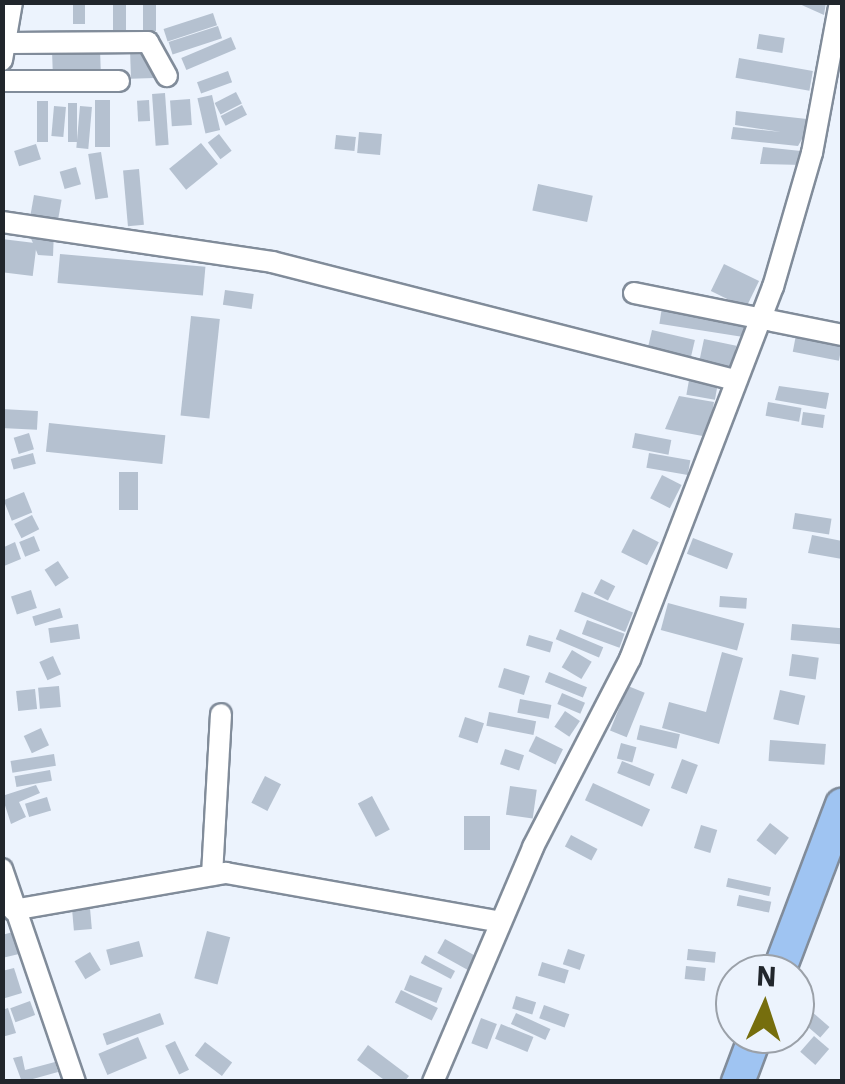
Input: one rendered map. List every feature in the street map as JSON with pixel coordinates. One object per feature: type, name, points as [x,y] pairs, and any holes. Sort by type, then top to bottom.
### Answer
[{"type":"highway","points":[[786,954],[842,805]]},
{"type":"highway","points":[[738,1082],[748,1054]]},
{"type":"street","points":[[12,2],[6,52],[148,42],[167,76]]},
{"type":"street","points":[[433,1082],[501,922],[630,658],[760,320],[812,153],[840,2]]},
{"type":"street","points":[[2,81],[119,81]]},
{"type":"street","points":[[2,222],[272,262],[735,380]]},
{"type":"street","points":[[634,294],[842,335]]},
{"type":"street","points":[[212,875],[221,714]]},
{"type":"street","points":[[2,868],[13,910],[75,1082]]},
{"type":"street","points":[[13,910],[212,875],[501,922]]},
{"type":"building","points":[[73,2],[85,2],[85,24],[73,24]]},
{"type":"building","points":[[113,2],[126,2],[126,30],[113,30]]},
{"type":"building","points":[[143,2],[156,2],[156,31],[143,31]]},
{"type":"building","points":[[795,2],[826,2],[824,15]]},
{"type":"building","points":[[213,13],[217,25],[168,41],[164,29]]},
{"type":"building","points":[[218,26],[222,38],[173,54],[169,42]]},
{"type":"building","points":[[759,34],[785,38],[782,53],[757,49]]},
{"type":"building","points":[[231,37],[236,49],[186,70],[181,58]]},
{"type":"building","points":[[100,49],[101,75],[53,77],[52,51]]},
{"type":"building","points":[[153,49],[154,78],[131,79],[130,50]]},
{"type":"building","points":[[739,58],[813,71],[809,91],[736,78]]},
{"type":"building","points":[[228,71],[232,82],[201,94],[197,82]]},
{"type":"building","points":[[236,92],[242,104],[221,114],[215,103]]},
{"type":"building","points":[[165,93],[169,145],[156,146],[152,94]]},
{"type":"building","points":[[212,95],[220,130],[205,133],[197,98]]},
{"type":"building","points":[[190,99],[192,125],[172,126],[170,100]]},
{"type":"building","points":[[95,100],[110,100],[110,147],[95,147]]},
{"type":"building","points":[[149,100],[150,121],[138,122],[137,101]]},
{"type":"building","points":[[37,101],[48,101],[48,142],[37,142]]},
{"type":"building","points":[[68,103],[77,103],[77,142],[68,142]]},
{"type":"building","points":[[242,105],[247,115],[226,126],[221,116]]},
{"type":"building","points":[[54,106],[66,107],[63,137],[51,136]]},
{"type":"building","points":[[80,106],[92,107],[88,149],[76,148]]},
{"type":"building","points":[[736,111],[807,119],[805,134],[798,146],[731,139],[733,127],[781,132],[735,125]]},
{"type":"building","points":[[359,132],[382,134],[380,155],[357,153]]},
{"type":"building","points":[[219,134],[232,151],[220,159],[208,142]]},
{"type":"building","points":[[336,135],[356,137],[354,151],[335,149]]},
{"type":"building","points":[[201,143],[218,164],[186,190],[169,169]]},
{"type":"building","points":[[36,144],[41,159],[19,166],[14,151]]},
{"type":"building","points":[[763,147],[801,151],[803,165],[760,164]]},
{"type":"building","points":[[101,152],[108,197],[95,199],[88,154]]},
{"type":"building","points":[[76,167],[81,184],[65,189],[60,172]]},
{"type":"building","points":[[139,169],[144,225],[128,226],[123,170]]},
{"type":"building","points":[[538,184],[593,196],[587,222],[532,210]]},
{"type":"building","points":[[34,195],[62,200],[58,223],[30,218]]},
{"type":"building","points":[[27,229],[54,231],[53,256],[38,255]]},
{"type":"building","points":[[2,239],[37,243],[33,276],[2,272]]},
{"type":"building","points":[[60,254],[205,267],[203,296],[57,283]]},
{"type":"building","points":[[724,264],[759,281],[746,308],[711,291]]},
{"type":"building","points":[[225,290],[254,294],[252,309],[223,305]]},
{"type":"building","points":[[663,301],[747,314],[743,337],[659,324]]},
{"type":"building","points":[[191,316],[220,319],[209,418],[181,415]]},
{"type":"building","points":[[652,330],[695,340],[691,358],[648,349]]},
{"type":"building","points":[[796,335],[842,344],[839,361],[793,352]]},
{"type":"building","points":[[704,339],[736,346],[731,369],[699,362]]},
{"type":"building","points":[[689,380],[718,385],[715,400],[686,395]]},
{"type":"building","points":[[779,386],[829,393],[826,409],[775,400]]},
{"type":"building","points":[[679,396],[714,402],[708,437],[665,429]]},
{"type":"building","points":[[768,402],[801,408],[799,422],[766,416]]},
{"type":"building","points":[[2,409],[38,411],[37,430],[2,428]]},
{"type":"building","points":[[803,412],[825,415],[823,428],[801,425]]},
{"type":"building","points":[[49,423],[165,435],[162,464],[46,452]]},
{"type":"building","points":[[29,433],[34,449],[19,454],[14,438]]},
{"type":"building","points":[[635,433],[671,440],[668,455],[632,448]]},
{"type":"building","points":[[33,453],[36,464],[14,470],[11,459]]},
{"type":"building","points":[[649,453],[690,460],[688,475],[646,468]]},
{"type":"building","points":[[119,472],[138,472],[138,510],[119,510]]},
{"type":"building","points":[[662,475],[682,485],[670,508],[650,498]]},
{"type":"building","points":[[24,492],[32,512],[12,521],[4,500]]},
{"type":"building","points":[[795,513],[832,519],[829,535],[792,529]]},
{"type":"building","points":[[32,515],[39,529],[21,538],[14,524]]},
{"type":"building","points":[[633,529],[659,542],[647,565],[621,552]]},
{"type":"building","points":[[812,535],[842,541],[842,559],[808,553]]},
{"type":"building","points":[[34,536],[40,551],[25,557],[19,542]]},
{"type":"building","points":[[693,538],[733,553],[727,569],[687,554]]},
{"type":"building","points":[[15,542],[21,559],[4,566],[2,548]]},
{"type":"building","points":[[58,561],[69,578],[55,586],[45,570]]},
{"type":"building","points":[[601,579],[615,586],[608,601],[594,593]]},
{"type":"building","points":[[31,590],[37,608],[17,615],[11,596]]},
{"type":"building","points":[[582,592],[633,613],[625,632],[574,611]]},
{"type":"building","points":[[720,596],[747,598],[746,609],[719,607]]},
{"type":"building","points":[[668,603],[744,623],[737,650],[661,630]]},
{"type":"building","points":[[60,608],[63,618],[35,626],[32,616]]},
{"type":"building","points":[[587,620],[625,634],[619,648],[582,634]]},
{"type":"building","points":[[78,624],[80,639],[50,643],[48,628]]},
{"type":"building","points":[[792,624],[842,628],[840,644],[791,640]]},
{"type":"building","points":[[560,629],[603,647],[599,657],[556,639]]},
{"type":"building","points":[[529,635],[553,642],[550,652],[526,646]]},
{"type":"building","points":[[572,650],[592,662],[581,679],[562,667]]},
{"type":"building","points":[[722,652],[743,658],[719,744],[662,728],[669,702],[706,712]]},
{"type":"building","points":[[792,654],[819,658],[816,680],[789,676]]},
{"type":"building","points":[[53,656],[61,674],[47,680],[39,662]]},
{"type":"building","points":[[504,668],[530,676],[524,695],[498,687]]},
{"type":"building","points":[[549,672],[587,687],[583,698],[545,682]]},
{"type":"building","points":[[59,686],[61,707],[40,709],[38,688]]},
{"type":"building","points":[[628,686],[645,693],[627,737],[610,731]]},
{"type":"building","points":[[35,689],[37,709],[18,711],[16,691]]},
{"type":"building","points":[[780,690],[805,696],[799,725],[773,719]]},
{"type":"building","points":[[562,693],[585,703],[580,714],[557,704]]},
{"type":"building","points":[[520,699],[551,705],[549,719],[517,713]]},
{"type":"building","points":[[565,711],[580,721],[569,737],[554,727]]},
{"type":"building","points":[[489,712],[536,721],[533,735],[486,726]]},
{"type":"building","points":[[465,717],[484,723],[478,743],[459,737]]},
{"type":"building","points":[[640,725],[680,734],[677,749],[637,740]]},
{"type":"building","points":[[41,728],[49,745],[32,753],[24,736]]},
{"type":"building","points":[[536,736],[563,749],[556,764],[529,751]]},
{"type":"building","points":[[770,740],[826,744],[824,765],[769,761]]},
{"type":"building","points":[[621,743],[636,747],[632,763],[617,758]]},
{"type":"building","points":[[505,749],[524,755],[519,770],[500,764]]},
{"type":"building","points":[[54,754],[56,766],[12,773],[11,761]]},
{"type":"building","points":[[682,759],[698,765],[687,794],[671,788]]},
{"type":"building","points":[[622,761],[654,774],[650,786],[617,773]]},
{"type":"building","points":[[50,770],[52,781],[16,787],[15,776]]},
{"type":"building","points":[[265,776],[281,784],[267,811],[251,803]]},
{"type":"building","points":[[593,783],[650,810],[642,827],[585,800]]},
{"type":"building","points":[[36,785],[40,793],[19,802],[26,817],[11,824],[2,796]]},
{"type":"building","points":[[510,786],[537,790],[533,818],[506,815]]},
{"type":"building","points":[[372,796],[390,830],[376,837],[358,804]]},
{"type":"building","points":[[47,797],[51,810],[29,817],[25,804]]},
{"type":"building","points":[[464,816],[490,816],[490,850],[464,850]]},
{"type":"building","points":[[770,823],[789,838],[775,855],[756,840]]},
{"type":"building","points":[[701,825],[717,830],[710,853],[694,848]]},
{"type":"building","points":[[571,835],[597,849],[591,861],[565,846]]},
{"type":"building","points":[[728,878],[771,887],[769,896],[726,887]]},
{"type":"building","points":[[739,895],[771,902],[769,913],[737,906]]},
{"type":"building","points":[[90,908],[92,929],[74,930],[72,910]]},
{"type":"building","points":[[207,931],[230,937],[218,985],[194,978]]},
{"type":"building","points":[[13,932],[19,954],[2,958],[2,935]]},
{"type":"building","points":[[445,939],[476,956],[468,970],[437,953]]},
{"type":"building","points":[[139,941],[143,956],[110,965],[106,950]]},
{"type":"building","points":[[568,949],[585,955],[580,970],[563,964]]},
{"type":"building","points":[[688,949],[716,952],[715,963],[687,960]]},
{"type":"building","points":[[90,952],[101,970],[85,979],[75,961]]},
{"type":"building","points":[[425,955],[455,971],[451,979],[421,963]]},
{"type":"building","points":[[542,962],[569,970],[565,984],[538,975]]},
{"type":"building","points":[[686,966],[706,968],[705,981],[685,979]]},
{"type":"building","points":[[14,968],[22,993],[2,999],[2,971]]},
{"type":"building","points":[[410,975],[442,988],[436,1003],[404,990]]},
{"type":"building","points":[[401,990],[438,1008],[432,1021],[395,1003]]},
{"type":"building","points":[[516,996],[536,1002],[532,1015],[512,1008]]},
{"type":"building","points":[[30,1001],[35,1015],[15,1022],[10,1008]]},
{"type":"building","points":[[544,1005],[569,1014],[565,1027],[539,1018]]},
{"type":"building","points":[[8,1008],[16,1033],[2,1037],[2,1010]]},
{"type":"building","points":[[160,1013],[164,1024],[107,1045],[103,1034]]},
{"type":"building","points":[[516,1013],[550,1029],[545,1040],[511,1024]]},
{"type":"building","points":[[815,1014],[829,1027],[820,1038],[815,1033]]},
{"type":"building","points":[[481,1018],[497,1024],[487,1049],[471,1043]]},
{"type":"building","points":[[501,1024],[533,1037],[527,1052],[495,1039]]},
{"type":"building","points":[[138,1037],[147,1058],[107,1075],[98,1054]]},
{"type":"building","points":[[815,1037],[829,1049],[815,1065],[803,1054],[815,1054]]},
{"type":"building","points":[[175,1041],[189,1070],[179,1075],[165,1046]]},
{"type":"building","points":[[205,1042],[232,1062],[222,1076],[195,1056]]},
{"type":"building","points":[[368,1045],[409,1076],[404,1082],[387,1082],[357,1060]]},
{"type":"building","points":[[22,1056],[25,1070],[55,1062],[58,1072],[22,1082],[13,1058]]}]
